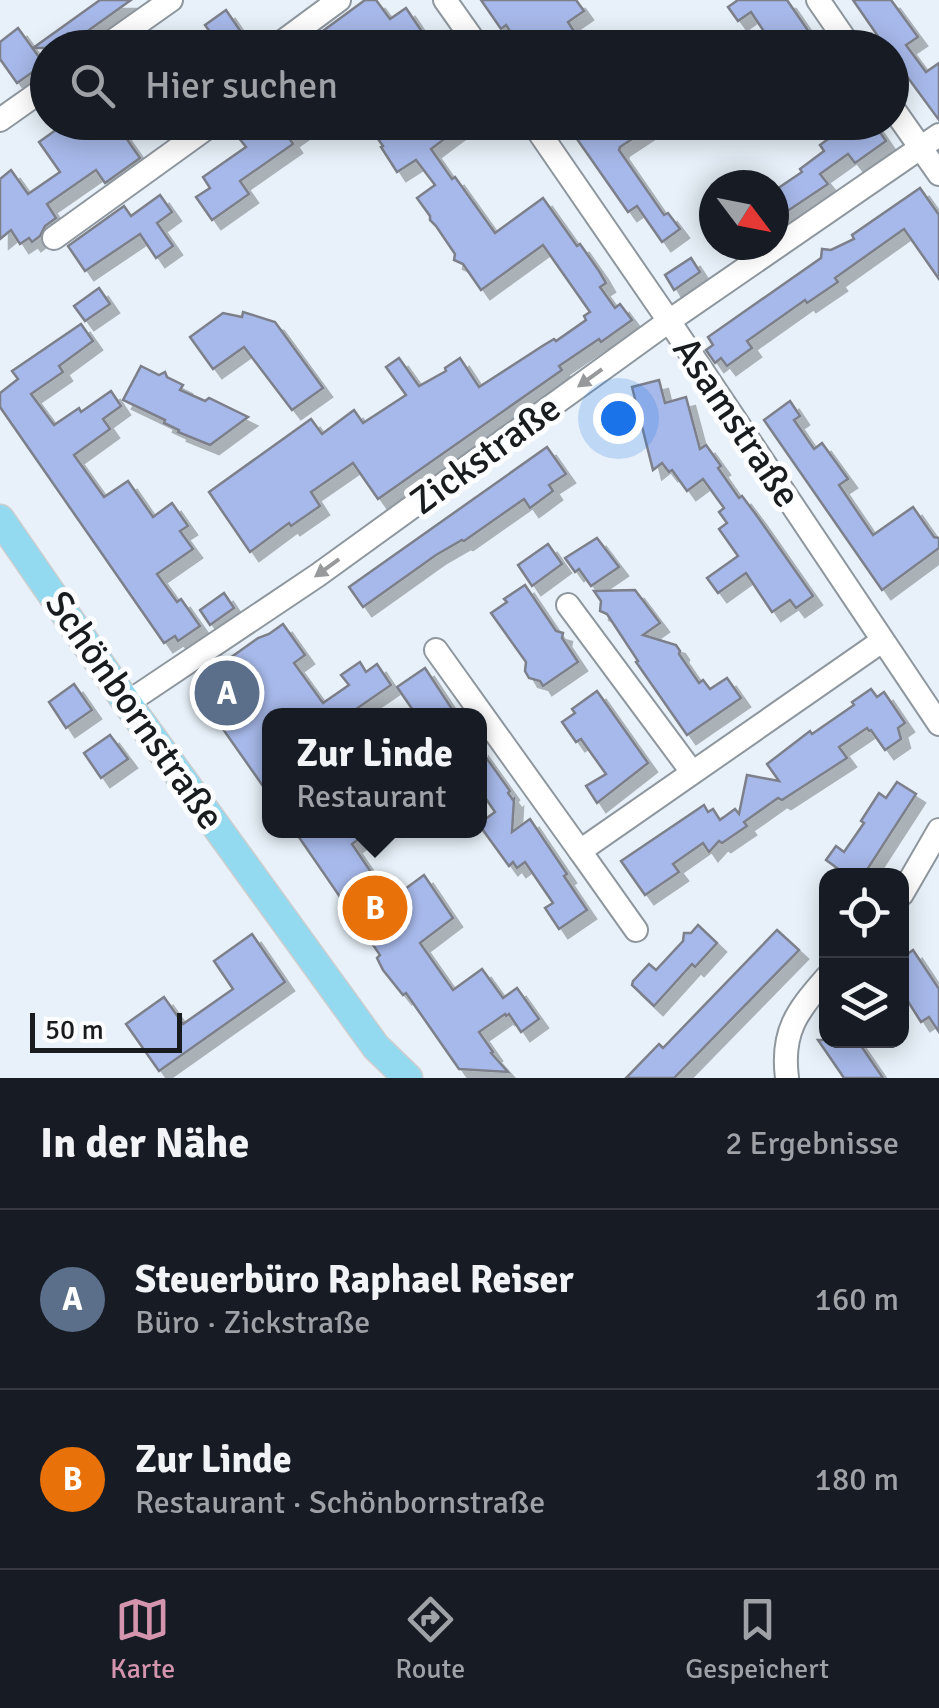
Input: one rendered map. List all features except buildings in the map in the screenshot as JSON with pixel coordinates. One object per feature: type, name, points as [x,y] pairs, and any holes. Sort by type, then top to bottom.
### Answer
[{"type":"main road","name":"Schönbornstraße","points":[[0,519],[376,1047],[392,1078]]},
{"type":"main road","name":"Schönbornstraße","points":[[376,1047],[408,1078]]},
{"type":"street","points":[[128,30],[171,0]]},
{"type":"street","points":[[298,30],[339,0]]},
{"type":"street","points":[[445,0],[466,30]]},
{"type":"street","points":[[818,0],[839,30]]},
{"type":"street","points":[[0,120],[30,99]]},
{"type":"street","points":[[909,123],[930,142],[939,174]]},
{"type":"street","points":[[54,238],[190,140]]},
{"type":"street","name":"Asamstraße","points":[[544,140],[882,641],[931,702],[939,724]]},
{"type":"street","name":"Zickstraße","points":[[128,703],[318,575],[669,321],[930,142]]},
{"type":"street","points":[[568,605],[692,772]]},
{"type":"street","points":[[580,851],[882,641]]},
{"type":"street","points":[[436,650],[478,708]]},
{"type":"street","points":[[487,721],[636,930]]},
{"type":"street","points":[[909,882],[939,830]]},
{"type":"street","points":[[787,1078],[788,1031],[819,986]]},
{"type":"place","name":"Steuerbüro Raphael Reiser","points":[[227,693]]},
{"type":"place","name":"Zur Linde","points":[[375,908]]}]
